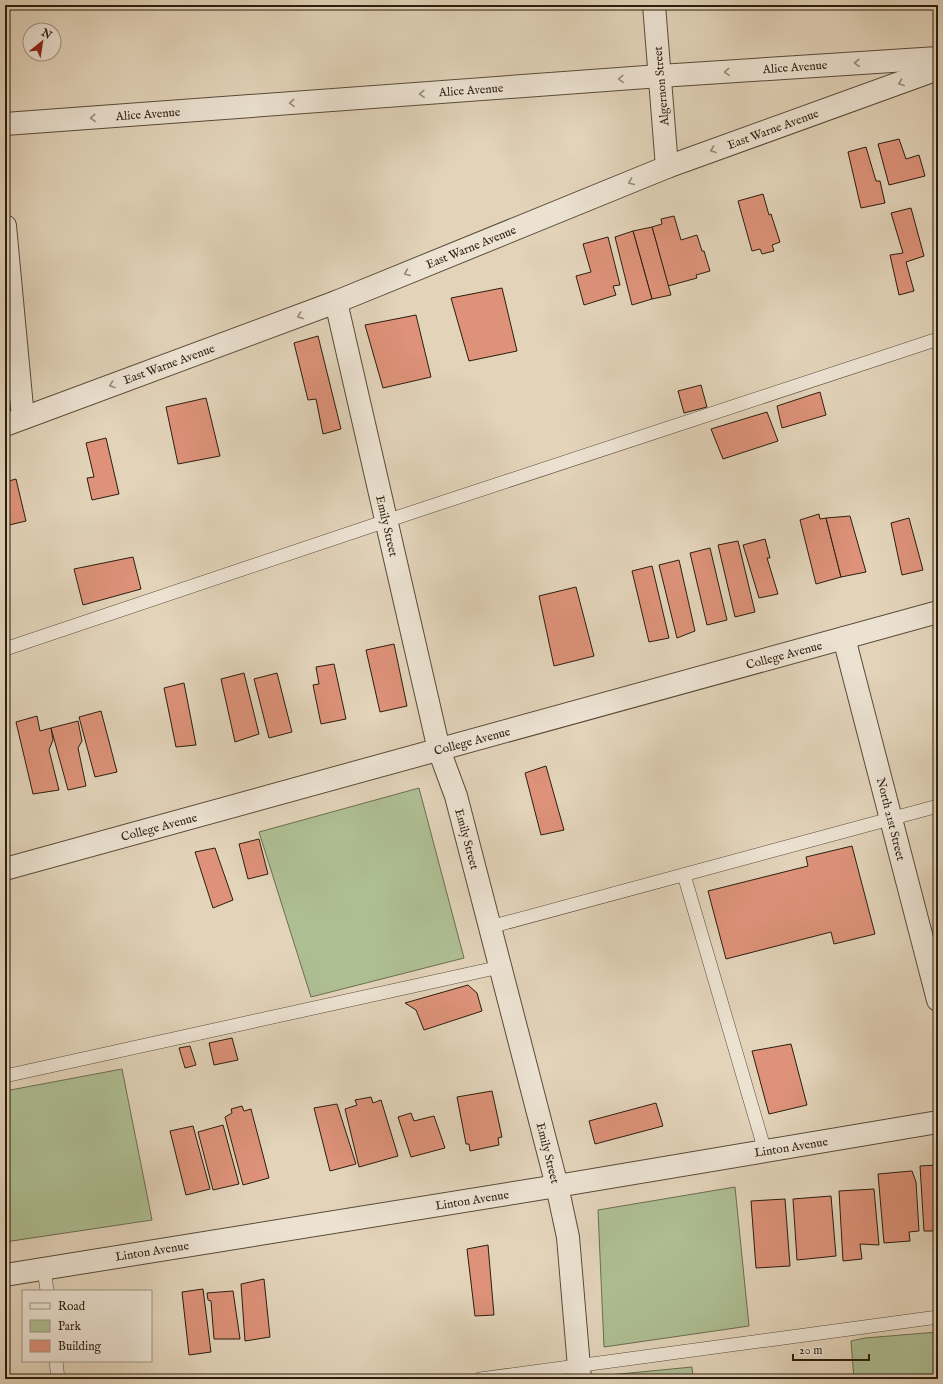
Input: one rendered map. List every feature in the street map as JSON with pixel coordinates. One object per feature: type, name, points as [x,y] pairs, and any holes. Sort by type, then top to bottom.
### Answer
[{"type":"street","name":"Algernon Street","points":[[654,5],[667,167]]},
{"type":"street","name":"Alice Avenue","points":[[5,124],[660,76],[938,58]]},
{"type":"street","name":"East Warne Avenue","points":[[14,422],[336,302],[667,167],[938,69]]},
{"type":"street","points":[[5,226],[14,422]]},
{"type":"street","name":"Emily Street","points":[[336,302],[439,750],[456,796],[557,1186],[568,1237],[579,1372]]},
{"type":"street","name":"College Avenue","points":[[5,869],[938,612]]},
{"type":"street","name":"North 21st Street","points":[[844,638],[938,1000]]},
{"type":"street","name":"Linton Avenue","points":[[5,1274],[557,1186],[938,1122]]},
{"type":"lane","points":[[5,649],[938,338]]},
{"type":"lane","points":[[490,927],[938,806]]},
{"type":"lane","points":[[684,875],[765,1151]]},
{"type":"lane","points":[[5,1076],[500,967]]},
{"type":"lane","points":[[44,1268],[47,1290]]},
{"type":"lane","points":[[480,1379],[579,1372],[938,1317]]},
{"type":"lane","points":[[56,1362],[58,1379]]},
{"type":"green space","points":[[419,788],[464,958],[311,997],[259,832]]},
{"type":"green space","points":[[122,1069],[152,1220],[5,1242],[5,1091]]},
{"type":"green space","points":[[735,1187],[749,1326],[604,1347],[598,1210]]},
{"type":"green space","points":[[938,1332],[938,1379],[854,1379],[851,1341],[865,1338]]},
{"type":"green space","points":[[692,1367],[693,1379],[609,1379],[609,1375]]},
{"type":"building","points":[[899,139],[906,159],[919,155],[925,176],[889,185],[878,144]]},
{"type":"building","points":[[866,147],[876,181],[880,181],[885,203],[861,208],[848,152]]},
{"type":"building","points":[[763,194],[769,215],[771,214],[780,242],[772,245],[774,251],[762,254],[760,249],[752,251],[738,201]]},
{"type":"building","points":[[911,208],[924,256],[906,262],[914,291],[899,295],[890,255],[903,253],[891,213]]},
{"type":"building","points":[[674,216],[681,240],[697,235],[710,271],[696,275],[697,278],[668,286],[652,227],[662,224],[661,219]]},
{"type":"building","points":[[652,227],[671,295],[652,299],[633,231]]},
{"type":"building","points":[[633,231],[652,299],[632,305],[615,237]]},
{"type":"building","points":[[608,237],[620,285],[613,286],[616,295],[584,305],[576,276],[591,272],[583,244]]},
{"type":"building","points":[[502,288],[517,351],[469,361],[451,298]]},
{"type":"building","points":[[416,315],[431,377],[383,388],[365,325]]},
{"type":"building","points":[[318,336],[341,429],[323,434],[316,399],[308,400],[294,343]]},
{"type":"building","points":[[701,385],[707,407],[684,413],[678,391]]},
{"type":"building","points":[[820,392],[826,415],[782,428],[777,406]]},
{"type":"building","points":[[206,398],[220,456],[178,464],[166,407]]},
{"type":"building","points":[[767,412],[778,441],[723,459],[711,429]]},
{"type":"building","points":[[106,438],[119,494],[92,500],[87,478],[94,477],[86,443]]},
{"type":"building","points":[[16,479],[26,521],[5,526],[5,482]]},
{"type":"building","points":[[819,514],[820,519],[826,518],[841,577],[816,584],[800,520]]},
{"type":"building","points":[[850,516],[866,572],[841,577],[826,518]]},
{"type":"building","points":[[909,518],[923,570],[902,575],[891,523]]},
{"type":"building","points":[[765,539],[770,558],[767,558],[778,594],[759,598],[743,545]]},
{"type":"building","points":[[738,541],[755,612],[735,617],[718,545]]},
{"type":"building","points":[[710,548],[727,620],[707,625],[690,553]]},
{"type":"building","points":[[133,557],[141,589],[83,605],[74,569]]},
{"type":"building","points":[[679,560],[695,631],[677,638],[659,565]]},
{"type":"building","points":[[652,566],[669,638],[649,642],[632,571]]},
{"type":"building","points":[[576,587],[594,656],[554,666],[539,596]]},
{"type":"building","points":[[394,644],[407,706],[380,712],[366,650]]},
{"type":"building","points":[[334,664],[346,719],[321,724],[313,685],[319,684],[316,667]]},
{"type":"building","points":[[244,673],[259,734],[235,742],[221,679]]},
{"type":"building","points":[[277,673],[292,732],[269,738],[254,679]]},
{"type":"building","points":[[184,683],[196,745],[176,747],[164,688]]},
{"type":"building","points":[[101,711],[117,772],[95,777],[79,717]]},
{"type":"building","points":[[37,716],[40,731],[51,728],[53,740],[49,750],[59,790],[33,794],[16,722]]},
{"type":"building","points":[[78,721],[82,741],[78,748],[86,786],[68,790],[51,728]]},
{"type":"building","points":[[546,766],[564,830],[541,835],[525,773]]},
{"type":"building","points":[[259,839],[268,874],[248,879],[239,844]]},
{"type":"building","points":[[852,846],[875,934],[834,944],[831,932],[726,959],[708,891],[808,866],[806,857]]},
{"type":"building","points":[[215,848],[233,900],[213,908],[195,852]]},
{"type":"building","points":[[468,985],[477,993],[482,1011],[424,1030],[416,1010],[405,1003]]},
{"type":"building","points":[[232,1038],[238,1060],[214,1065],[209,1043]]},
{"type":"building","points":[[791,1044],[807,1105],[769,1114],[752,1051]]},
{"type":"building","points":[[190,1046],[196,1065],[185,1068],[179,1048]]},
{"type":"building","points":[[492,1091],[502,1137],[498,1138],[499,1145],[470,1151],[469,1144],[466,1144],[457,1097]]},
{"type":"building","points":[[371,1097],[373,1103],[381,1100],[398,1156],[359,1167],[345,1109],[357,1105],[355,1100]]},
{"type":"building","points":[[656,1103],[663,1126],[595,1144],[589,1121]]},
{"type":"building","points":[[337,1104],[356,1164],[330,1171],[314,1108]]},
{"type":"building","points":[[242,1106],[244,1111],[251,1109],[269,1178],[243,1185],[225,1117],[232,1113],[231,1109]]},
{"type":"building","points":[[411,1113],[414,1121],[434,1116],[445,1148],[411,1157],[398,1117]]},
{"type":"building","points":[[223,1125],[239,1184],[213,1190],[198,1132]]},
{"type":"building","points":[[193,1126],[210,1189],[186,1195],[170,1131]]},
{"type":"building","points":[[938,1165],[938,1231],[924,1231],[920,1166]]},
{"type":"building","points":[[912,1171],[916,1182],[919,1231],[909,1232],[910,1241],[884,1243],[878,1174]]},
{"type":"building","points":[[874,1189],[879,1245],[860,1244],[862,1259],[843,1261],[839,1191]]},
{"type":"building","points":[[831,1196],[836,1256],[797,1260],[793,1199]]},
{"type":"building","points":[[785,1199],[790,1266],[756,1268],[751,1201]]},
{"type":"building","points":[[488,1245],[494,1315],[475,1316],[467,1249]]},
{"type":"building","points":[[264,1279],[270,1337],[245,1341],[241,1284]]},
{"type":"building","points":[[203,1289],[211,1352],[189,1355],[182,1292]]},
{"type":"building","points":[[233,1291],[240,1339],[214,1339],[211,1301],[208,1300],[207,1293]]}]
